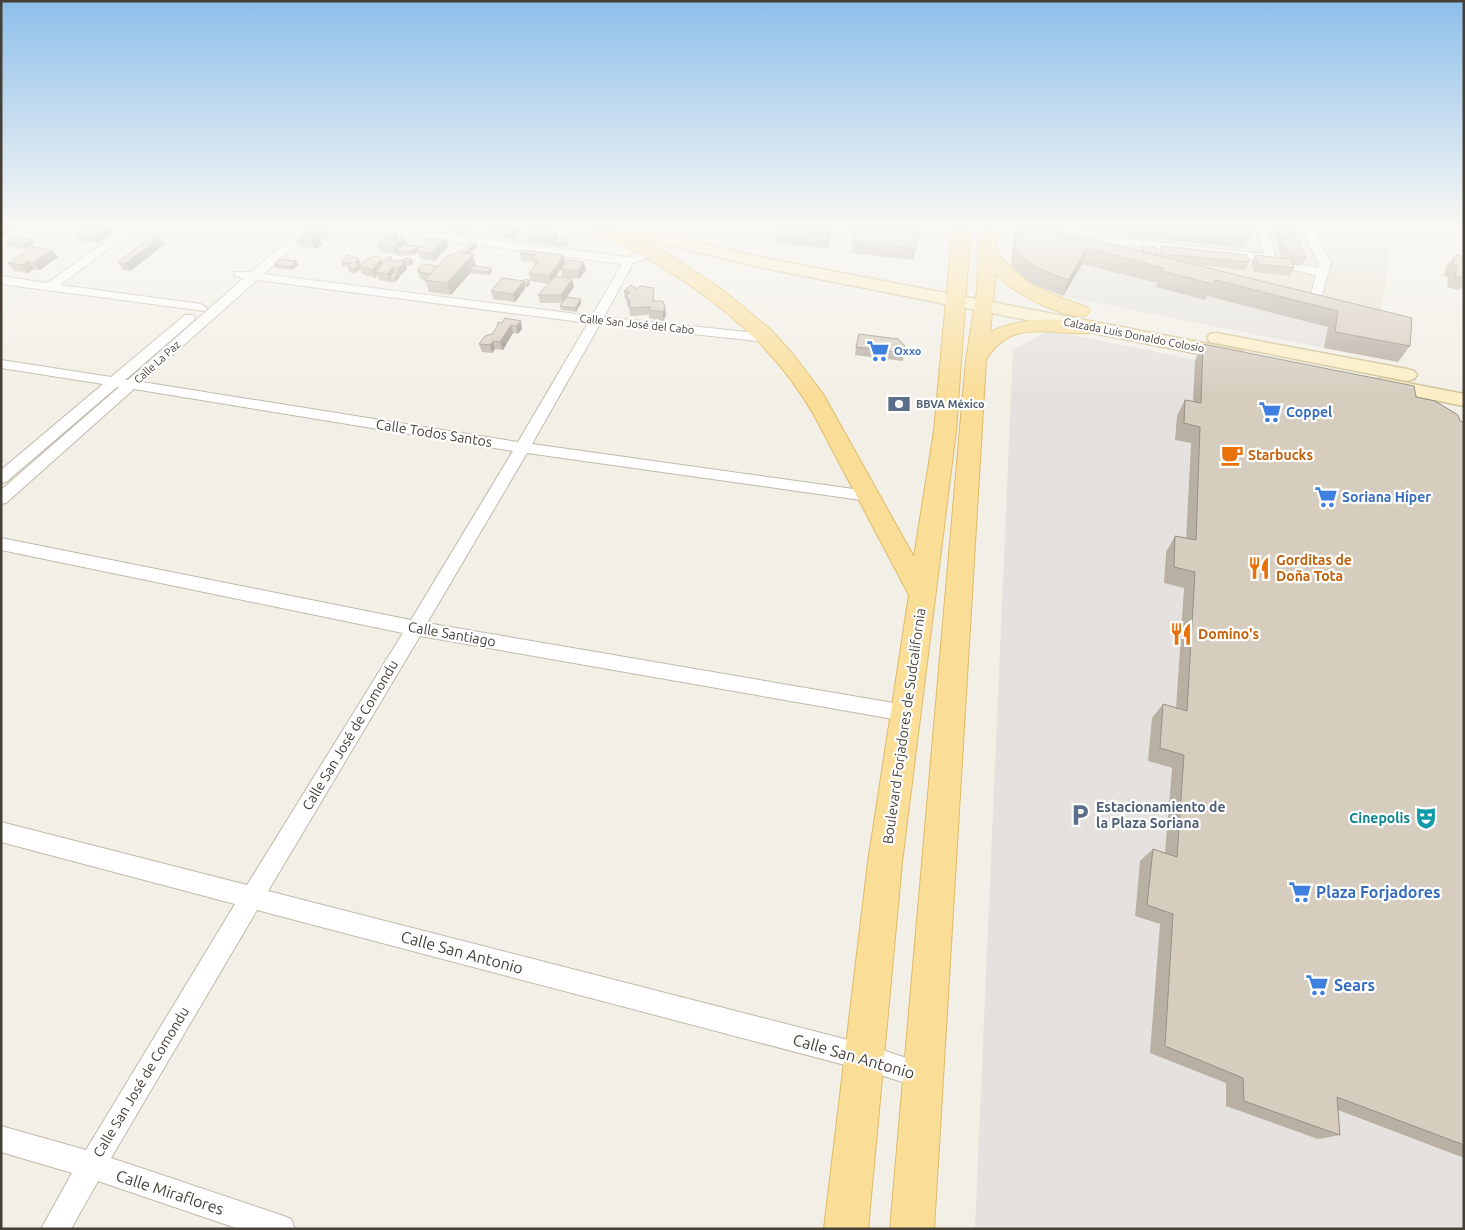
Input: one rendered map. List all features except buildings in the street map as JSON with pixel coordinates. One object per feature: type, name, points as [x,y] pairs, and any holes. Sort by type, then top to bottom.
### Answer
[{"type":"main road","points":[[702,281],[768,338],[805,383],[827,417],[922,594]]},
{"type":"main road","name":"Calzada Luis Donaldo Colosio","points":[[884,281],[1080,311],[1464,386]]},
{"type":"main road","name":"Calzada Luis Donaldo Colosio","points":[[905,281],[970,295],[1093,326],[1464,400]]},
{"type":"main road","name":"Boulevard Forjadores de Sudcalifornia","points":[[912,1229],[922,1075],[970,463],[976,360],[968,281]]},
{"type":"main road","name":"Boulevard Forjadores de Sudcalifornia","points":[[846,1229],[864,1057],[905,713],[945,431],[970,295],[974,281]]},
{"type":"main road","points":[[1015,281],[1024,289],[1080,311]]},
{"type":"main road","points":[[976,360],[986,344],[1004,333],[1024,327],[1056,325],[1093,326]]},
{"type":"main road","points":[[1175,343],[1176,339],[1181,337],[1207,337]]},
{"type":"main road","points":[[945,431],[950,463],[958,467],[970,463]]},
{"type":"main road","points":[[927,559],[945,529],[953,526],[962,530],[964,534]]},
{"type":"street","points":[[12,281],[201,308]]},
{"type":"street","points":[[50,286],[56,281]]},
{"type":"street","name":"Calle La Paz","points":[[2,476],[115,383],[231,281]]},
{"type":"street","name":"Calle La Paz","points":[[1,499],[248,281]]},
{"type":"street","name":"Calle San José del Cabo","points":[[296,281],[596,320],[768,338]]},
{"type":"street","name":"Calle San José de Comondu","points":[[55,1229],[91,1165],[415,628],[618,281]]},
{"type":"street","points":[[1314,307],[1322,281]]},
{"type":"street","name":"Calle Todos Santos","points":[[1,364],[521,447],[868,496]]},
{"type":"street","name":"Calle Santiago","points":[[1,544],[415,628],[905,713]]},
{"type":"street","name":"Calle San Antonio","points":[[1,832],[864,1057],[922,1075]]},
{"type":"street","name":"Calle Miraflores","points":[[1,1139],[91,1165],[281,1229]]},
{"type":"shaded area","points":[[1072,281],[1150,281],[1328,327],[1324,348],[1063,296]]},
{"type":"shaded area","points":[[1250,281],[1385,281],[1381,311]]},
{"type":"shaded area","name":"Estacionamiento de la Plaza Soriana","points":[[1046,332],[1064,333],[1195,360],[1185,556],[1165,552],[1164,583],[1184,588],[1175,725],[1148,761],[1172,769],[1164,868],[1140,861],[1135,916],[1160,924],[1316,1102],[1464,1158],[1464,1229],[975,1229],[1013,350]]},
{"type":"place","name":"Oxxo","points":[[878,351]]},
{"type":"place","name":"BBVA México","points":[[899,404]]},
{"type":"place","name":"Coppel","points":[[1270,412]]},
{"type":"place","name":"Starbucks","points":[[1232,455]]},
{"type":"place","name":"Soriana Híper","points":[[1326,497]]},
{"type":"place","name":"Gorditas de Doña Tota","points":[[1259,568]]},
{"type":"place","name":"Domino's","points":[[1181,634]]},
{"type":"place","name":"Estacionamiento de la Plaza Soriana","points":[[1080,815]]},
{"type":"place","name":"Cinepolis","points":[[1426,818]]},
{"type":"place","name":"Plaza Forjadores","points":[[1300,892]]},
{"type":"place","name":"Sears","points":[[1317,985]]}]
